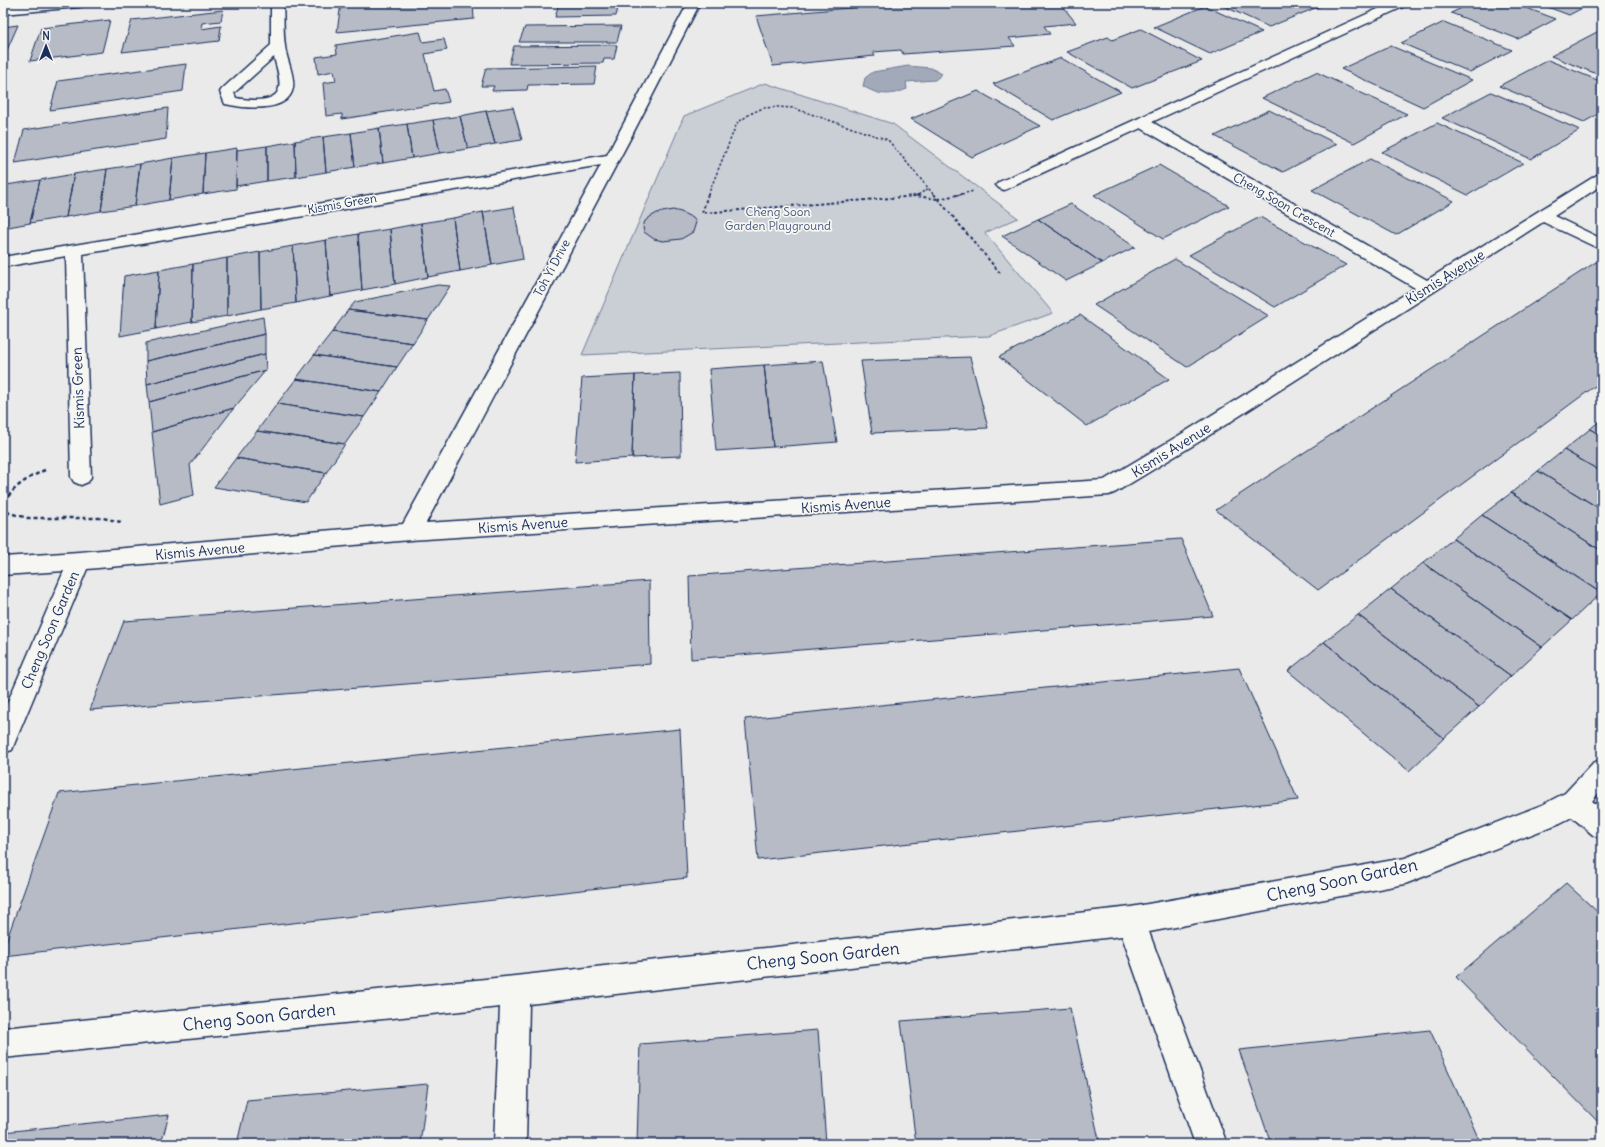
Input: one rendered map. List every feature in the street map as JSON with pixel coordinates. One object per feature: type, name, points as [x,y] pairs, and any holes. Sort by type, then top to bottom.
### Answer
[{"type":"street","points":[[3,10],[79,3]]},
{"type":"street","points":[[277,3],[278,46],[286,79],[286,89],[279,98],[252,105],[230,101],[227,92],[278,46]]},
{"type":"street","name":"Toh Yi Drive","points":[[410,532],[694,3]]},
{"type":"street","points":[[1004,185],[1401,3]]},
{"type":"street","name":"Cheng Soon Crescent","points":[[1141,122],[1428,288]]},
{"type":"street","name":"Kismis Green","points":[[3,262],[611,159]]},
{"type":"street","name":"Kismis Avenue","points":[[3,566],[79,561],[410,532],[1109,487],[1197,434],[1602,178]]},
{"type":"street","points":[[1542,216],[1602,245]]},
{"type":"street","name":"Kismis Green","points":[[74,250],[81,477]]},
{"type":"street","name":"Cheng Soon Garden","points":[[3,742],[79,561]]},
{"type":"street","name":"Cheng Soon Garden","points":[[3,1043],[515,992],[1131,921],[1405,871],[1551,814],[1574,802],[1602,771]]},
{"type":"street","points":[[1574,802],[1602,826]]},
{"type":"street","points":[[1131,921],[1211,1144]]},
{"type":"street","points":[[510,1144],[515,992]]},
{"type":"path","points":[[1000,273],[938,199],[929,188],[888,140],[793,108],[779,105],[754,111],[743,117],[737,123],[713,180],[702,213],[916,196],[938,199],[1004,185]]},
{"type":"path","points":[[916,196],[929,188]]},
{"type":"path","points":[[79,561],[117,533],[123,527],[122,522],[103,518],[28,518],[9,513],[3,504],[9,493],[18,485],[42,472],[80,455]]},
{"type":"green space","name":"Cheng Soon Garden Playground","points":[[765,83],[893,124],[1018,218],[985,233],[1053,313],[989,336],[582,355],[684,116]]},
{"type":"water","points":[[908,66],[931,68],[942,74],[935,80],[906,82],[907,89],[890,94],[874,92],[863,86],[865,78],[873,72]]},
{"type":"building","points":[[341,3],[473,3],[474,19],[337,32]]},
{"type":"building","points":[[559,3],[619,3],[616,16],[555,17]]},
{"type":"building","points":[[907,3],[1060,3],[1076,23],[1044,26],[1050,34],[1009,38],[1015,46],[903,54],[901,50],[873,52],[875,56],[773,66],[756,16]]},
{"type":"building","points":[[1217,3],[1324,3],[1325,4],[1269,27]]},
{"type":"building","points":[[1472,3],[1513,3],[1556,19],[1518,39],[1451,13]]},
{"type":"building","points":[[1537,3],[1592,3],[1569,15]]},
{"type":"building","points":[[1205,6],[1262,32],[1210,54],[1154,27]]},
{"type":"building","points":[[223,10],[221,21],[202,23],[201,29],[221,26],[219,41],[122,52],[132,20]]},
{"type":"building","points":[[110,20],[102,52],[30,61],[41,28]]},
{"type":"building","points":[[1444,22],[1512,50],[1470,72],[1401,43]]},
{"type":"building","points":[[18,25],[3,59],[3,27]]},
{"type":"building","points":[[621,26],[617,42],[519,42],[525,27]]},
{"type":"building","points":[[1141,29],[1202,61],[1132,88],[1067,52],[1108,37],[1112,40]]},
{"type":"building","points":[[420,32],[423,42],[444,39],[447,50],[425,54],[434,91],[445,89],[449,102],[342,119],[342,114],[326,116],[323,83],[336,81],[334,71],[318,74],[316,57],[337,54],[336,45]]},
{"type":"building","points":[[1597,32],[1602,34],[1602,76],[1551,56]]},
{"type":"building","points":[[617,45],[614,59],[604,59],[603,63],[509,64],[514,46]]},
{"type":"building","points":[[1391,46],[1472,80],[1423,107],[1341,69]]},
{"type":"building","points":[[1061,58],[1121,92],[1053,120],[993,84]]},
{"type":"building","points":[[1548,60],[1602,82],[1602,112],[1584,122],[1499,86]]},
{"type":"building","points":[[186,64],[183,91],[50,110],[58,81]]},
{"type":"building","points":[[597,66],[594,84],[528,85],[527,90],[492,91],[494,86],[481,86],[486,68]]},
{"type":"building","points":[[1316,72],[1407,114],[1354,143],[1262,98]]},
{"type":"building","points":[[978,91],[1040,126],[972,157],[911,119]]},
{"type":"building","points":[[1491,92],[1580,130],[1531,159],[1442,118]]},
{"type":"building","points":[[513,107],[522,140],[495,144],[486,111]]},
{"type":"building","points":[[168,108],[166,139],[15,163],[24,130]]},
{"type":"building","points":[[1269,110],[1337,144],[1283,172],[1215,136]]},
{"type":"building","points":[[486,111],[495,144],[468,149],[460,116]]},
{"type":"building","points":[[460,116],[468,149],[440,153],[433,120]]},
{"type":"building","points":[[433,120],[440,153],[412,158],[407,124]]},
{"type":"building","points":[[1437,123],[1523,163],[1468,195],[1382,152]]},
{"type":"building","points":[[407,124],[412,158],[383,163],[379,128]]},
{"type":"building","points":[[379,128],[383,163],[355,167],[351,133]]},
{"type":"building","points":[[351,133],[355,167],[326,172],[323,137]]},
{"type":"building","points":[[323,137],[326,172],[296,177],[295,141]]},
{"type":"building","points":[[295,141],[296,177],[267,181],[267,146]]},
{"type":"building","points":[[267,146],[267,181],[236,186],[237,150]]},
{"type":"building","points":[[237,148],[236,189],[203,194],[205,153]]},
{"type":"building","points":[[205,153],[203,194],[169,200],[173,158]]},
{"type":"building","points":[[173,158],[169,200],[135,206],[140,164]]},
{"type":"building","points":[[1370,159],[1454,201],[1396,235],[1312,190]]},
{"type":"building","points":[[140,164],[135,206],[101,211],[107,169]]},
{"type":"building","points":[[1159,165],[1229,206],[1163,239],[1094,195]]},
{"type":"building","points":[[107,169],[101,211],[66,217],[74,174]]},
{"type":"building","points":[[74,174],[66,217],[30,223],[40,180]]},
{"type":"building","points":[[40,180],[30,223],[3,228],[3,197],[6,185]]},
{"type":"building","points":[[1071,204],[1135,247],[1102,263],[1038,219]]},
{"type":"building","points":[[514,207],[523,259],[492,265],[483,212]]},
{"type":"building","points":[[673,210],[693,218],[696,222],[693,232],[681,239],[663,241],[654,239],[644,232],[643,227],[645,221],[650,217],[657,213]]},
{"type":"building","points":[[483,212],[492,265],[460,271],[453,218]]},
{"type":"building","points":[[1260,217],[1346,265],[1275,307],[1189,255]]},
{"type":"building","points":[[453,218],[460,271],[428,277],[421,223]]},
{"type":"building","points":[[1038,219],[1102,263],[1066,281],[1002,236]]},
{"type":"building","points":[[421,223],[428,277],[395,284],[390,229]]},
{"type":"building","points":[[390,229],[395,284],[362,290],[358,234]]},
{"type":"building","points":[[358,234],[362,290],[330,296],[326,240]]},
{"type":"building","points":[[326,240],[330,296],[296,303],[293,246]]},
{"type":"building","points":[[293,246],[296,303],[261,309],[260,252]]},
{"type":"building","points":[[260,252],[261,309],[227,316],[227,258]]},
{"type":"building","points":[[227,258],[227,316],[192,322],[193,264]]},
{"type":"building","points":[[1175,259],[1269,316],[1187,367],[1094,305]]},
{"type":"building","points":[[1596,262],[1602,265],[1602,381],[1318,590],[1216,510]]},
{"type":"building","points":[[193,264],[192,322],[156,329],[159,270]]},
{"type":"building","points":[[159,270],[156,329],[120,336],[124,276]]},
{"type":"building","points":[[438,285],[450,286],[428,320],[348,310],[355,302]]},
{"type":"building","points":[[348,310],[428,320],[413,343],[332,332]]},
{"type":"building","points":[[1080,315],[1169,379],[1087,426],[999,357]]},
{"type":"building","points":[[263,317],[265,334],[146,361],[146,343]]},
{"type":"building","points":[[332,332],[413,343],[397,367],[314,355]]},
{"type":"building","points":[[265,334],[265,354],[147,384],[146,361]]},
{"type":"building","points":[[265,354],[266,370],[149,402],[147,384]]},
{"type":"building","points":[[314,355],[397,367],[381,392],[296,379]]},
{"type":"building","points":[[970,357],[988,428],[872,433],[861,361]]},
{"type":"building","points":[[823,361],[837,442],[773,447],[764,365]]},
{"type":"building","points":[[764,365],[773,447],[716,451],[709,369]]},
{"type":"building","points":[[266,370],[234,408],[152,432],[149,402]]},
{"type":"building","points":[[680,373],[681,456],[632,458],[635,375]]},
{"type":"building","points":[[635,375],[632,458],[575,462],[582,378]]},
{"type":"building","points":[[296,379],[381,392],[364,417],[277,404]]},
{"type":"building","points":[[277,404],[364,417],[345,444],[257,431]]},
{"type":"building","points":[[234,408],[190,465],[194,495],[160,504],[152,432]]},
{"type":"building","points":[[1602,419],[1602,436],[1590,429]]},
{"type":"building","points":[[1590,429],[1602,436],[1602,472],[1564,450]]},
{"type":"building","points":[[257,431],[345,444],[326,473],[236,458]]},
{"type":"building","points":[[1564,450],[1602,472],[1602,510],[1538,471]]},
{"type":"building","points":[[236,458],[326,473],[306,502],[214,487]]},
{"type":"building","points":[[1538,471],[1602,510],[1602,551],[1511,493]]},
{"type":"building","points":[[1511,493],[1602,551],[1601,593],[1482,515]]},
{"type":"building","points":[[1482,515],[1601,593],[1572,620],[1453,539]]},
{"type":"building","points":[[1181,539],[1213,616],[691,659],[689,576]]},
{"type":"building","points":[[1453,539],[1572,620],[1542,647],[1423,563]]},
{"type":"building","points":[[1423,563],[1542,647],[1511,676],[1391,589]]},
{"type":"building","points":[[649,581],[650,664],[90,710],[124,621]]},
{"type":"building","points":[[1391,589],[1511,676],[1479,707],[1358,615]]},
{"type":"building","points":[[1358,615],[1479,707],[1444,738],[1324,642]]},
{"type":"building","points":[[1324,642],[1444,738],[1409,771],[1288,671]]},
{"type":"building","points":[[1239,668],[1298,800],[758,860],[745,719]]},
{"type":"building","points":[[680,729],[687,878],[3,956],[3,950],[59,793]]},
{"type":"building","points":[[1566,883],[1602,916],[1602,1126],[1456,977]]},
{"type":"building","points":[[1070,1008],[1100,1144],[916,1144],[901,1021]]},
{"type":"building","points":[[818,1030],[826,1144],[637,1144],[640,1044]]},
{"type":"building","points":[[1430,1030],[1481,1144],[1271,1144],[1239,1050]]},
{"type":"building","points":[[428,1084],[420,1144],[237,1144],[247,1100]]},
{"type":"building","points":[[169,1115],[161,1144],[3,1144],[3,1132]]}]
